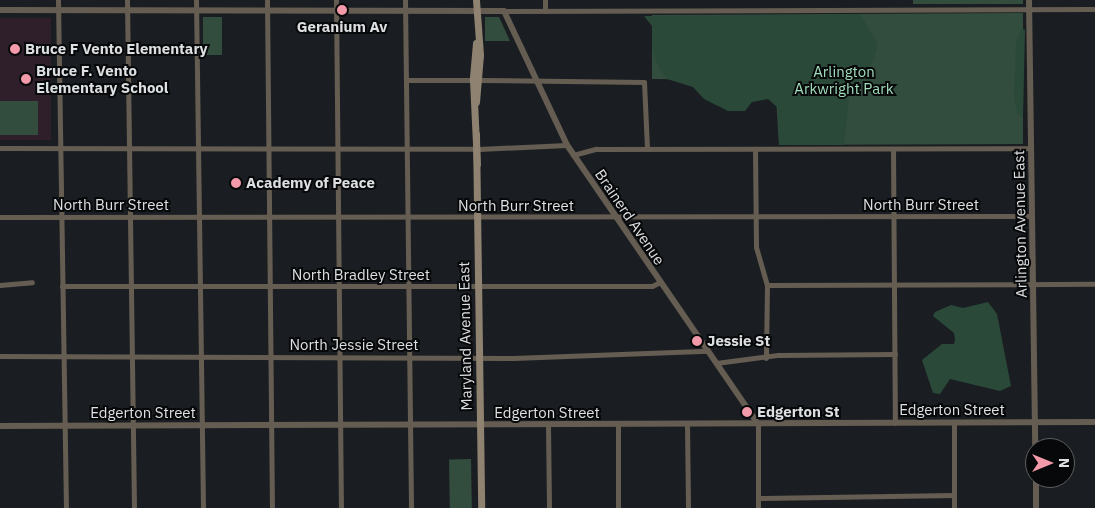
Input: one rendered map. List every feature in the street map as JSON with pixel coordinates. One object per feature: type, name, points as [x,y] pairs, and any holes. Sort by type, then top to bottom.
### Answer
[{"type":"main road","name":"Maryland Avenue East","points":[[476,0],[481,508]]},
{"type":"street","points":[[58,0],[66,508]]},
{"type":"street","points":[[127,0],[134,508]]},
{"type":"street","points":[[196,0],[203,508]]},
{"type":"street","points":[[267,0],[272,508]]},
{"type":"street","points":[[336,0],[341,508]]},
{"type":"street","points":[[405,0],[411,508]]},
{"type":"street","points":[[545,0],[545,11]]},
{"type":"street","name":"Arlington Avenue East","points":[[1029,0],[1035,438]]},
{"type":"street","points":[[0,10],[1095,9]]},
{"type":"street","name":"Brainerd Avenue","points":[[504,11],[534,79],[573,155],[758,424]]},
{"type":"street","points":[[406,80],[534,79],[644,82],[647,149]]},
{"type":"street","points":[[0,148],[476,149],[567,145]]},
{"type":"street","points":[[892,148],[896,286],[895,423]]},
{"type":"street","points":[[573,155],[587,149],[1031,148]]},
{"type":"street","points":[[756,149],[756,247],[768,285],[766,358]]},
{"type":"street","name":"North Burr Street","points":[[0,217],[339,220],[407,218],[894,218],[1032,216]]},
{"type":"street","points":[[0,285],[32,282]]},
{"type":"street","name":"North Bradley Street","points":[[62,286],[408,288],[660,282]]},
{"type":"street","points":[[768,285],[1095,284]]},
{"type":"street","name":"North Jessie Street","points":[[0,356],[479,358],[708,351]]},
{"type":"street","points":[[716,363],[766,358],[778,354],[895,354]]},
{"type":"street","name":"Edgerton Street","points":[[0,426],[480,426],[1095,422]]},
{"type":"street","points":[[954,423],[954,508]]},
{"type":"street","points":[[687,424],[688,508]]},
{"type":"street","points":[[758,424],[758,508]]},
{"type":"street","points":[[548,425],[549,508]]},
{"type":"street","points":[[618,425],[618,508]]},
{"type":"street","points":[[1036,488],[1036,508]]},
{"type":"street","points":[[758,498],[954,495]]},
{"type":"shaded area","name":"Bruce F. Vento Elementary School","points":[[0,18],[51,18],[51,140],[0,140]]},
{"type":"green space","points":[[913,0],[1023,0],[1023,4],[913,4]]},
{"type":"green space","name":"Arlington Arkwright Park","points":[[1023,13],[1023,144],[779,145],[775,80],[652,79],[652,15]]},
{"type":"green space","points":[[860,14],[878,44],[873,61],[849,96],[844,145],[779,145],[778,108],[768,99],[752,102],[745,111],[728,111],[704,99],[693,87],[667,79],[659,69],[652,48],[652,26],[644,16]]},
{"type":"green space","points":[[203,17],[222,17],[222,55],[203,55]]},
{"type":"green space","points":[[485,17],[499,17],[510,41],[485,41]]},
{"type":"green space","points":[[1022,28],[1025,30],[1023,117],[1017,113],[1014,96],[1016,43]]},
{"type":"green space","points":[[0,101],[38,101],[38,135],[0,135]]},
{"type":"green space","points":[[988,302],[997,314],[1011,386],[1000,391],[950,379],[940,394],[933,393],[922,360],[942,344],[954,344],[955,340],[954,333],[933,316],[935,312],[951,305],[963,308]]},
{"type":"green space","points":[[449,459],[471,459],[472,508],[450,508]]},
{"type":"place","name":"Geranium Av","points":[[342,10]]},
{"type":"place","name":"Bruce F Vento Elementary","points":[[15,49]]},
{"type":"place","name":"Bruce F. Vento Elementary School","points":[[26,79]]},
{"type":"place","name":"Academy of Peace","points":[[236,183]]},
{"type":"place","name":"Jessie St","points":[[697,341]]},
{"type":"place","name":"Edgerton St","points":[[747,412]]}]
